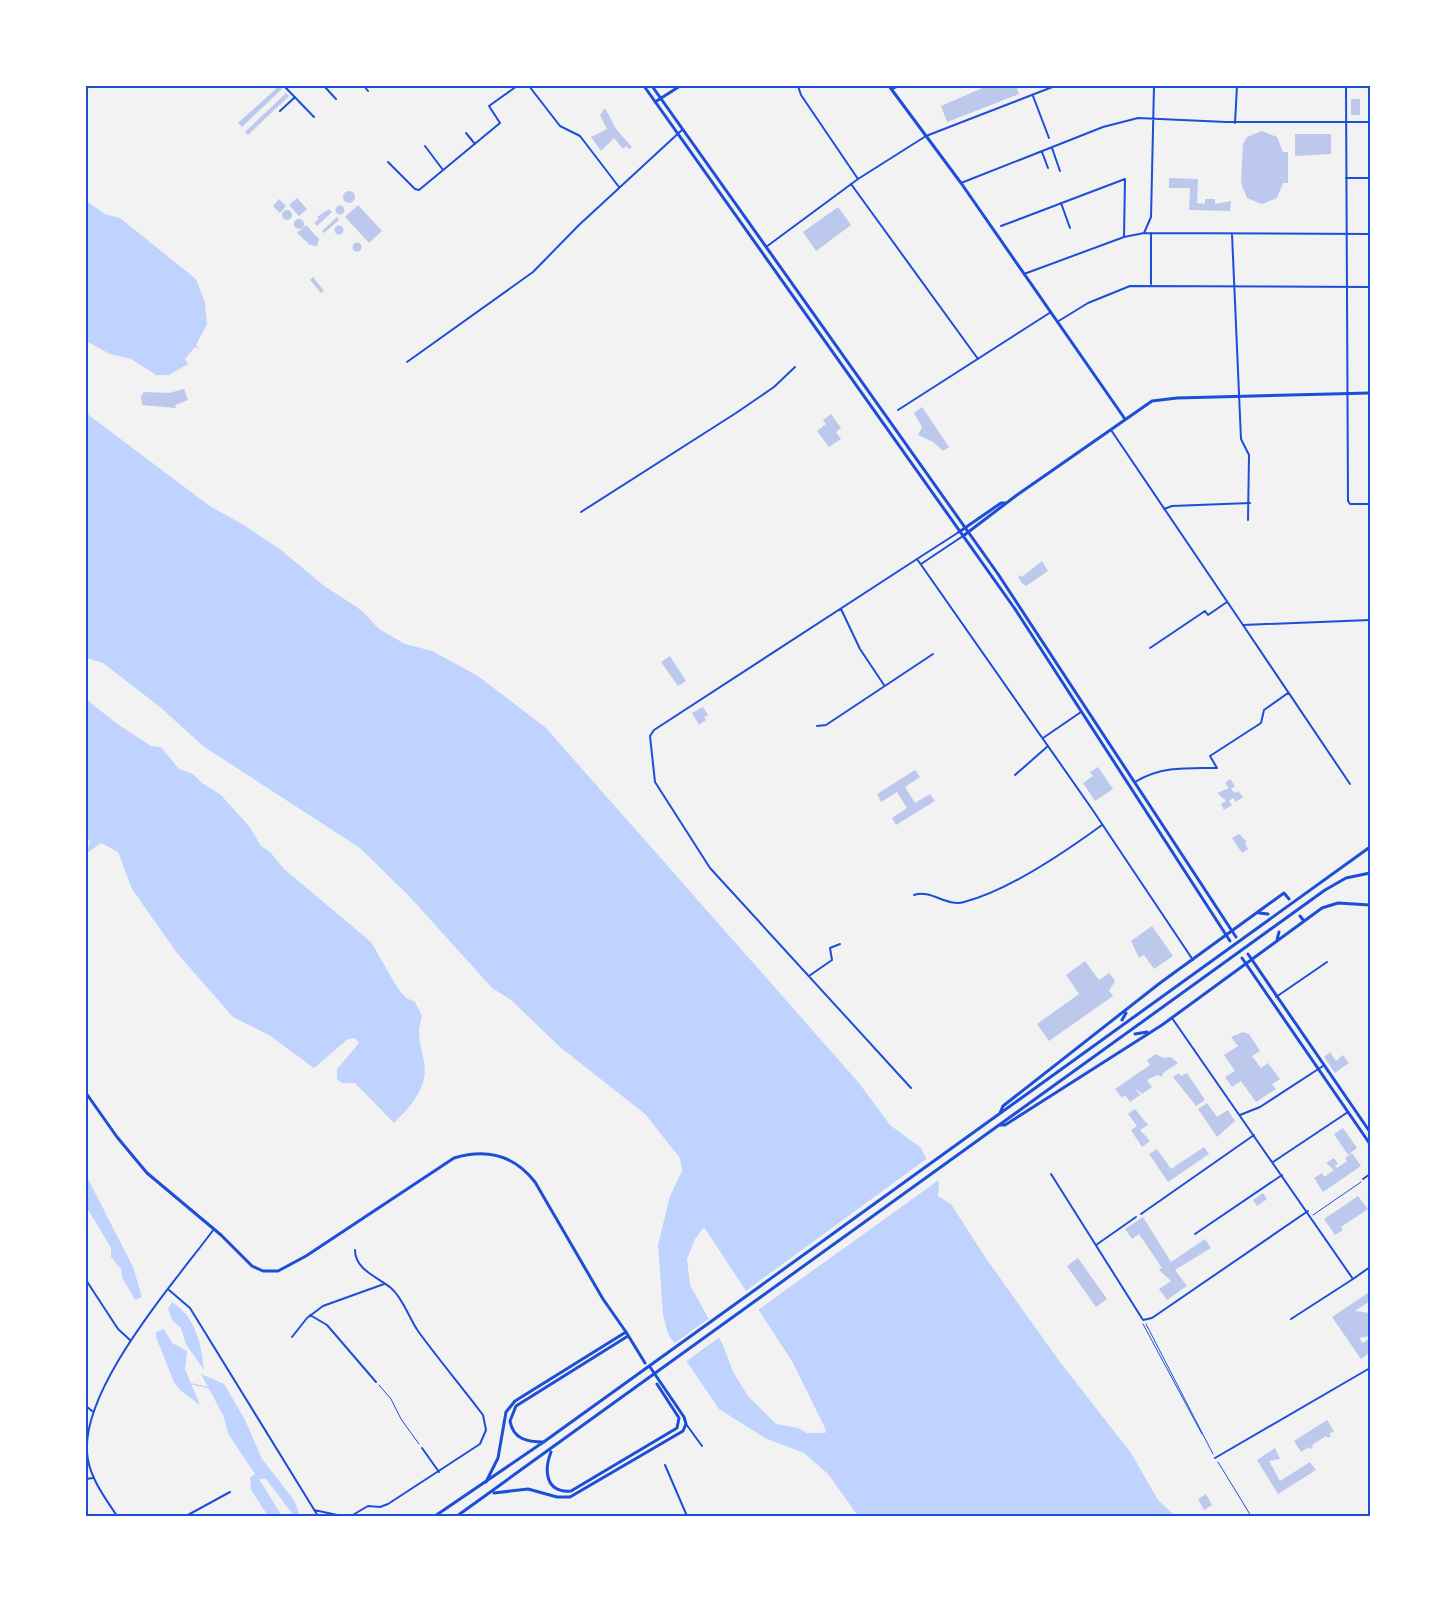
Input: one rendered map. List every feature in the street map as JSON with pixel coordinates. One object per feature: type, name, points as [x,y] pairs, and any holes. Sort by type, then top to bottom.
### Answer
[{"type":"main road","points":[[644,86],[1015,609],[1230,941]]},
{"type":"main road","points":[[652,86],[968,532],[1236,937]]},
{"type":"main road","points":[[655,102],[680,86]]},
{"type":"main road","points":[[890,87],[1125,419]]},
{"type":"main road","points":[[963,536],[1125,419],[1147,404],[1160,399],[1371,393]]},
{"type":"main road","points":[[959,532],[1001,503],[1006,503]]},
{"type":"main road","points":[[1081,712],[1086,708]]},
{"type":"main road","points":[[435,1516],[486,1484],[545,1442],[1371,847]]},
{"type":"main road","points":[[456,1516],[552,1450],[974,1142],[1325,890],[1346,878],[1371,873]]},
{"type":"main road","points":[[999,1114],[1010,1100],[1193,960],[1284,893],[1289,899]]},
{"type":"main road","points":[[998,1125],[1005,1125],[1060,1092],[1172,1018],[1330,904],[1371,905]]},
{"type":"main road","points":[[1258,913],[1268,914]]},
{"type":"main road","points":[[1300,916],[1304,921]]},
{"type":"main road","points":[[1276,941],[1279,932]]},
{"type":"main road","points":[[1248,954],[1323,1066],[1371,1132]]},
{"type":"main road","points":[[1242,958],[1371,1144]]},
{"type":"main road","points":[[1122,1020],[1127,1011]]},
{"type":"main road","points":[[1135,1034],[1152,1031]]},
{"type":"main road","points":[[86,1093],[117,1137],[147,1173],[214,1229],[252,1266],[268,1272],[278,1271],[346,1231],[448,1161],[466,1154],[495,1154],[516,1163],[535,1182],[603,1299],[645,1363]]},
{"type":"main road","points":[[545,1442],[524,1440],[514,1433],[510,1421],[516,1406],[627,1334]]},
{"type":"main road","points":[[486,1484],[498,1458],[504,1417],[511,1403],[627,1334]]},
{"type":"main road","points":[[492,1493],[528,1489],[557,1497],[570,1497],[679,1433],[686,1424],[649,1366]]},
{"type":"main road","points":[[552,1450],[546,1467],[547,1478],[556,1489],[571,1491],[677,1428],[679,1418],[657,1384]]},
{"type":"street","points":[[284,86],[314,117]]},
{"type":"street","points":[[324,86],[336,99]]},
{"type":"street","points":[[364,86],[368,91]]},
{"type":"street","points":[[388,162],[417,191],[500,123],[489,106],[517,86]]},
{"type":"street","points":[[529,86],[560,126],[580,136],[619,187]]},
{"type":"street","points":[[798,86],[801,95],[858,179]]},
{"type":"street","points":[[890,87],[898,86]]},
{"type":"street","points":[[765,247],[858,179],[926,136],[1055,86]]},
{"type":"street","points":[[1144,233],[1151,218],[1151,124],[1154,119],[1154,86]]},
{"type":"street","points":[[1235,123],[1238,86]]},
{"type":"street","points":[[1346,86],[1345,287],[1348,501],[1350,504],[1371,504]]},
{"type":"street","points":[[1032,95],[1049,138]]},
{"type":"street","points":[[280,111],[295,97]]},
{"type":"street","points":[[960,183],[1053,148],[1103,126],[1138,118],[1235,123],[1371,122]]},
{"type":"street","points":[[407,362],[533,272],[619,187],[683,129]]},
{"type":"street","points":[[466,133],[475,144]]},
{"type":"street","points":[[425,146],[443,170]]},
{"type":"street","points":[[1053,148],[1060,171]]},
{"type":"street","points":[[1042,152],[1048,168]]},
{"type":"street","points":[[1346,178],[1371,178]]},
{"type":"street","points":[[1001,226],[1125,179],[1124,237]]},
{"type":"street","points":[[851,184],[978,359]]},
{"type":"street","points":[[1060,202],[1070,228]]},
{"type":"street","points":[[1024,274],[1124,237],[1144,233],[1371,234]]},
{"type":"street","points":[[1151,233],[1151,284]]},
{"type":"street","points":[[1232,233],[1241,439],[1249,455],[1248,520]]},
{"type":"street","points":[[1057,322],[1088,303],[1114,291],[1151,284],[1371,287]]},
{"type":"street","points":[[898,410],[1051,312]]},
{"type":"street","points":[[581,512],[736,413],[774,387],[795,368]]},
{"type":"street","points":[[1111,430],[1350,784]]},
{"type":"street","points":[[1164,509],[1172,506],[1250,503]]},
{"type":"street","points":[[911,1088],[710,868],[658,789],[655,782],[651,732],[959,532]]},
{"type":"street","points":[[921,564],[963,536]]},
{"type":"street","points":[[917,559],[1043,738],[1193,960]]},
{"type":"street","points":[[1150,648],[1205,611],[1208,615],[1227,603]]},
{"type":"street","points":[[841,609],[860,649],[885,686]]},
{"type":"street","points":[[1243,625],[1371,620]]},
{"type":"street","points":[[817,726],[826,725],[933,654]]},
{"type":"street","points":[[1135,783],[1147,775],[1168,769],[1217,768],[1210,756],[1261,723],[1264,710],[1288,693]]},
{"type":"street","points":[[1043,738],[1081,712]]},
{"type":"street","points":[[1015,775],[1048,746]]},
{"type":"street","points":[[914,895],[923,893],[950,903],[964,902],[1004,887],[1102,825]]},
{"type":"street","points":[[809,976],[832,960],[830,948],[840,944]]},
{"type":"street","points":[[1276,997],[1327,962]]},
{"type":"street","points":[[1172,1018],[1353,1279]]},
{"type":"street","points":[[1240,1115],[1260,1107],[1323,1066]]},
{"type":"street","points":[[1273,1162],[1348,1112]]},
{"type":"street","points":[[1141,1214],[1254,1135]]},
{"type":"street","points":[[1051,1174],[1143,1320],[1152,1318],[1308,1212]]},
{"type":"street","points":[[1363,1179],[1371,1174]]},
{"type":"street","points":[[1195,1234],[1282,1175]]},
{"type":"street","points":[[1096,1245],[1136,1217]]},
{"type":"street","points":[[117,1516],[93,1478],[88,1461],[86,1438],[92,1411],[132,1341],[214,1229]]},
{"type":"street","points":[[351,1516],[368,1506],[384,1506],[439,1472],[480,1444],[487,1428],[483,1415],[423,1337],[397,1295],[363,1269],[356,1258],[355,1250]]},
{"type":"street","points":[[1291,1320],[1371,1267]]},
{"type":"street","points":[[86,1280],[118,1329],[132,1341]]},
{"type":"street","points":[[292,1337],[310,1316],[323,1306],[384,1284]]},
{"type":"street","points":[[169,1290],[190,1308],[318,1516]]},
{"type":"street","points":[[310,1316],[322,1320],[376,1382]]},
{"type":"street","points":[[1215,1458],[1371,1368]]},
{"type":"street","points":[[86,1406],[92,1411]]},
{"type":"street","points":[[686,1424],[702,1446]]},
{"type":"street","points":[[422,1448],[439,1472]]},
{"type":"street","points":[[665,1465],[687,1516]]},
{"type":"street","points":[[86,1479],[93,1478]]},
{"type":"street","points":[[186,1516],[230,1492]]},
{"type":"street","points":[[314,1510],[342,1516]]},
{"type":"path","points":[[1311,1216],[1363,1179]]},
{"type":"path","points":[[1143,1320],[1215,1458],[1251,1516]]},
{"type":"path","points":[[1143,1324],[1205,1439]]},
{"type":"path","points":[[376,1382],[391,1399],[401,1419],[422,1448]]},
{"type":"water","points":[[86,201],[105,214],[120,218],[196,279],[205,303],[207,324],[196,345],[200,350],[195,347],[185,359],[188,364],[169,375],[156,375],[131,359],[110,354],[86,341]]},
{"type":"water","points":[[86,413],[211,507],[281,550],[323,585],[361,610],[379,629],[405,644],[432,651],[478,676],[546,728],[859,1083],[890,1125],[921,1148],[939,1183],[938,1196],[951,1204],[985,1257],[1060,1362],[1131,1453],[1158,1500],[1175,1516],[858,1516],[828,1474],[804,1453],[765,1438],[719,1409],[668,1334],[663,1314],[658,1245],[670,1196],[682,1171],[680,1158],[645,1114],[560,1047],[511,1000],[492,988],[411,898],[360,848],[203,746],[160,707],[103,663],[86,658]],"holes":[[[704,1227],[792,1361],[826,1430],[825,1433],[807,1433],[798,1428],[776,1424],[748,1396],[733,1372],[723,1345],[690,1285],[687,1259],[695,1239]]]},
{"type":"water","points":[[86,699],[116,723],[151,746],[161,747],[179,769],[193,774],[203,784],[220,794],[249,826],[261,846],[270,852],[284,869],[371,942],[397,987],[406,998],[415,1002],[422,1016],[419,1034],[425,1071],[424,1080],[417,1096],[394,1123],[355,1083],[342,1083],[337,1079],[337,1069],[359,1043],[355,1038],[348,1039],[314,1068],[269,1035],[233,1017],[177,953],[132,889],[118,852],[101,843],[87,853],[90,841],[86,836]]},
{"type":"water","points":[[86,1175],[133,1267],[142,1297],[135,1300],[122,1277],[121,1269],[111,1257],[111,1248],[86,1206]]},
{"type":"water","points":[[172,1302],[187,1315],[192,1323],[199,1341],[204,1370],[186,1344],[181,1328],[172,1320],[168,1309]]},
{"type":"water","points":[[164,1329],[172,1343],[187,1351],[185,1369],[200,1405],[180,1390],[174,1382],[156,1337],[156,1332]]},
{"type":"water","points":[[201,1374],[224,1384],[245,1420],[262,1459],[294,1500],[300,1516],[294,1516],[266,1479],[259,1479],[282,1516],[268,1516],[251,1490],[250,1478],[255,1474],[229,1435],[223,1415]]},
{"type":"pier","points":[[929,1157],[940,1178],[755,1312],[743,1293]]},
{"type":"pier","points":[[711,1317],[721,1336],[684,1363],[672,1345]]},
{"type":"building","points":[[279,86],[282,89],[242,127],[238,123]]},
{"type":"building","points":[[987,86],[1016,86],[1019,94],[947,122],[941,106]]},
{"type":"building","points":[[286,93],[289,96],[248,135],[245,132]]},
{"type":"building","points":[[1351,99],[1360,99],[1360,115],[1351,115]]},
{"type":"building","points":[[605,108],[616,129],[632,147],[629,149],[626,146],[623,149],[614,138],[601,151],[591,137],[607,129],[600,115]]},
{"type":"building","points":[[1262,131],[1277,137],[1283,152],[1288,152],[1288,183],[1283,183],[1277,198],[1262,204],[1247,198],[1241,183],[1243,144],[1247,137]]},
{"type":"building","points":[[1295,134],[1331,134],[1331,154],[1295,156]]},
{"type":"building","points":[[1169,178],[1198,179],[1197,203],[1205,204],[1205,199],[1215,199],[1215,204],[1231,201],[1230,211],[1189,210],[1190,188],[1169,188]]},
{"type":"building","points":[[351,191],[355,197],[351,203],[347,203],[343,195]]},
{"type":"building","points":[[297,198],[307,209],[299,216],[289,205]]},
{"type":"building","points":[[279,199],[286,206],[280,213],[273,206]]},
{"type":"building","points":[[340,205],[345,210],[340,215],[335,210]]},
{"type":"building","points":[[358,205],[382,231],[369,243],[345,217]]},
{"type":"building","points":[[838,207],[851,225],[816,251],[803,232]]},
{"type":"building","points":[[329,209],[332,212],[317,226],[314,223],[319,219],[317,217]]},
{"type":"building","points":[[287,210],[291,211],[291,219],[287,220],[283,219],[282,215],[283,211]]},
{"type":"building","points":[[337,217],[339,220],[324,233],[322,231]]},
{"type":"building","points":[[299,219],[303,220],[303,228],[299,229],[295,228],[294,224],[295,220]]},
{"type":"building","points":[[306,225],[319,239],[317,246],[310,245],[297,233]]},
{"type":"building","points":[[339,225],[344,230],[339,235],[334,230]]},
{"type":"building","points":[[357,243],[361,247],[357,251],[353,247]]},
{"type":"building","points":[[313,277],[324,291],[321,293],[310,280]]},
{"type":"building","points":[[184,389],[188,400],[175,405],[176,408],[142,405],[141,396],[144,392],[169,393]]},
{"type":"building","points":[[922,407],[949,447],[943,451],[933,442],[918,435],[922,427],[914,413]]},
{"type":"building","points":[[831,414],[841,428],[836,432],[841,439],[829,447],[817,431],[826,424],[823,420]]},
{"type":"building","points":[[1042,561],[1048,571],[1026,586],[1022,583],[1018,577],[1021,575],[1022,577]]},
{"type":"building","points":[[670,656],[686,681],[678,686],[661,662]]},
{"type":"building","points":[[703,707],[708,715],[704,717],[706,720],[699,725],[692,713]]},
{"type":"building","points":[[1098,767],[1113,789],[1095,801],[1083,783],[1093,776],[1090,772]]},
{"type":"building","points":[[915,770],[920,777],[905,787],[915,803],[930,794],[935,801],[896,825],[892,818],[907,808],[897,792],[881,802],[877,794]]},
{"type":"building","points":[[1230,779],[1235,786],[1231,789],[1235,793],[1238,791],[1243,797],[1236,802],[1233,798],[1229,801],[1232,805],[1224,810],[1221,804],[1226,801],[1217,793],[1229,788],[1225,783]]},
{"type":"building","points":[[1239,834],[1247,842],[1245,843],[1248,849],[1242,853],[1232,838]]},
{"type":"building","points":[[1152,926],[1173,956],[1154,969],[1144,955],[1139,958],[1131,941]]},
{"type":"building","points":[[1085,961],[1099,980],[1109,973],[1115,981],[1109,991],[1113,996],[1049,1041],[1037,1024],[1079,994],[1066,975]]},
{"type":"building","points":[[1243,1032],[1249,1034],[1260,1051],[1252,1056],[1261,1068],[1268,1063],[1280,1079],[1272,1084],[1276,1089],[1256,1102],[1241,1081],[1232,1087],[1225,1077],[1235,1071],[1224,1055],[1238,1046],[1231,1037]]},
{"type":"building","points":[[1330,1052],[1336,1061],[1343,1055],[1349,1063],[1335,1073],[1324,1057]]},
{"type":"building","points":[[1156,1054],[1163,1058],[1171,1057],[1178,1063],[1163,1073],[1162,1077],[1158,1075],[1147,1080],[1152,1087],[1142,1094],[1135,1088],[1140,1095],[1130,1102],[1125,1095],[1122,1098],[1115,1089],[1150,1065],[1147,1060]]},
{"type":"building","points":[[1179,1073],[1181,1076],[1187,1073],[1205,1100],[1196,1106],[1173,1077]]},
{"type":"building","points":[[1207,1103],[1217,1117],[1228,1110],[1235,1121],[1217,1137],[1198,1109]]},
{"type":"building","points":[[1135,1109],[1148,1125],[1140,1130],[1150,1141],[1142,1147],[1131,1130],[1137,1126],[1128,1114]]},
{"type":"building","points":[[1343,1128],[1357,1148],[1348,1155],[1334,1134]]},
{"type":"building","points":[[1204,1147],[1209,1154],[1168,1182],[1149,1154],[1157,1149],[1171,1169]]},
{"type":"building","points":[[1352,1153],[1361,1166],[1323,1192],[1314,1178],[1322,1173],[1324,1177],[1334,1170],[1326,1163],[1334,1158],[1338,1164],[1335,1166],[1337,1168],[1347,1161],[1345,1158]]},
{"type":"building","points":[[1263,1193],[1267,1199],[1257,1206],[1253,1200]]},
{"type":"building","points":[[1358,1196],[1368,1209],[1341,1227],[1343,1230],[1335,1235],[1324,1219]]},
{"type":"building","points":[[1143,1217],[1171,1262],[1205,1239],[1211,1248],[1175,1270],[1187,1286],[1167,1300],[1159,1289],[1171,1281],[1159,1270],[1162,1268],[1139,1234],[1132,1239],[1125,1229]]},
{"type":"building","points":[[1078,1258],[1107,1299],[1096,1307],[1067,1266]]},
{"type":"building","points":[[1368,1293],[1370,1301],[1355,1311],[1370,1313],[1370,1336],[1359,1338],[1363,1343],[1370,1338],[1370,1352],[1361,1359],[1332,1317]]},
{"type":"building","points":[[1327,1420],[1334,1431],[1329,1434],[1331,1436],[1328,1438],[1326,1436],[1312,1445],[1310,1449],[1309,1447],[1301,1452],[1294,1441]]},
{"type":"building","points":[[1275,1448],[1280,1459],[1269,1461],[1280,1481],[1310,1462],[1316,1470],[1278,1494],[1257,1460]]},
{"type":"building","points":[[1206,1494],[1212,1505],[1204,1510],[1198,1499]]},
{"type":"waterway","points":[[192,1384],[210,1388]]}]
